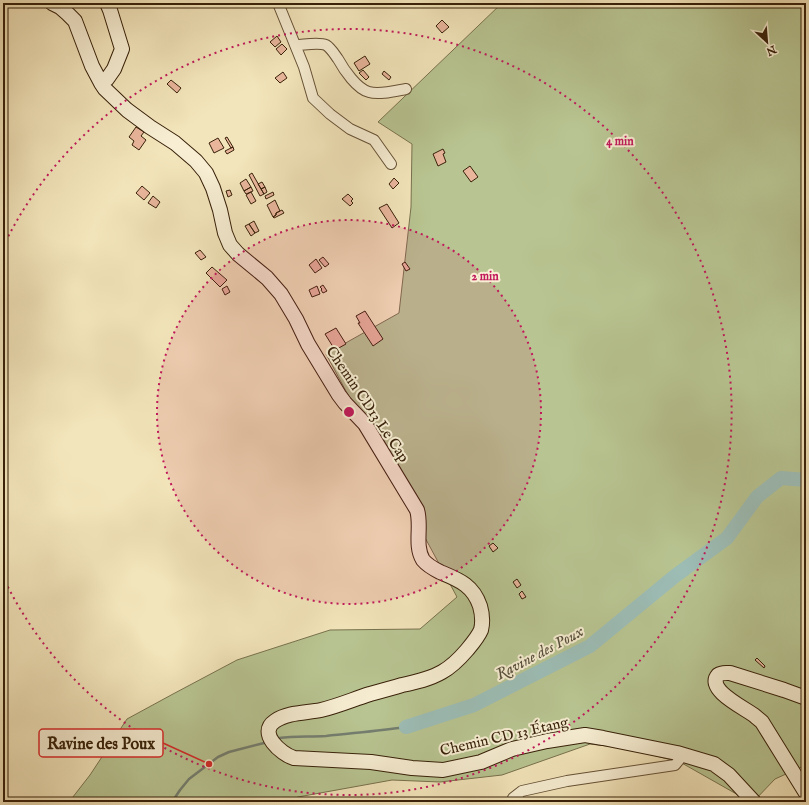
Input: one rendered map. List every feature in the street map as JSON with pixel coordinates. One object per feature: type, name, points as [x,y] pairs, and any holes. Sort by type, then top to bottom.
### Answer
[{"type":"main road","name":"Chemin CD13 Le Cap","points":[[52,3],[60,7],[75,22],[92,66],[105,89],[127,110],[175,143],[196,161],[206,173],[213,188],[225,233],[230,245],[238,254],[267,278],[281,294],[308,344],[339,396],[365,424],[417,510],[419,516],[419,548],[424,561],[429,566],[461,581],[469,588],[478,600],[482,613],[481,630],[474,642],[464,654],[443,671],[430,678],[364,696],[338,705],[320,710],[287,715],[270,725],[268,731],[272,742]]},
{"type":"main road","points":[[101,83],[107,79],[114,68],[122,49],[107,3]]},
{"type":"main road","points":[[806,698],[730,673],[719,675],[716,679],[716,685],[720,691],[762,722],[806,793]]},
{"type":"main road","name":"Chemin CD 13 Étang","points":[[272,742],[287,756],[294,758],[371,762],[412,768],[443,770],[481,762],[512,749],[547,741],[585,735],[683,755],[714,764],[729,775],[754,802]]},
{"type":"street","points":[[278,3],[296,45],[313,98],[330,114],[350,129],[374,140],[391,164]]},
{"type":"street","points":[[296,45],[326,45],[333,52],[346,72],[360,87],[368,92],[376,93],[406,89]]},
{"type":"street","points":[[513,801],[522,791],[567,781],[675,765],[683,755]]},
{"type":"green space","points":[[502,3],[596,3],[603,7],[612,3],[806,3],[806,765],[775,779],[753,802],[744,802],[740,796],[680,762],[624,748],[590,744],[502,775],[440,782],[392,780],[298,797],[287,802],[69,802],[90,775],[127,719],[237,660],[330,630],[420,629],[457,597],[326,354],[399,313],[411,207],[412,144],[378,122]]},
{"type":"building","points":[[442,20],[449,27],[442,33],[436,26]]},
{"type":"building","points":[[277,36],[281,42],[275,47],[270,42]]},
{"type":"building","points":[[282,44],[287,49],[281,55],[276,49]]},
{"type":"building","points":[[365,56],[370,64],[359,71],[354,63]]},
{"type":"building","points":[[363,70],[369,77],[366,80],[359,73]]},
{"type":"building","points":[[384,71],[391,77],[389,80],[382,74]]},
{"type":"building","points":[[283,72],[287,78],[280,83],[275,78]]},
{"type":"building","points":[[171,80],[181,88],[177,93],[167,84]]},
{"type":"building","points":[[136,127],[144,132],[141,136],[146,140],[139,150],[132,145],[134,141],[129,137]]},
{"type":"building","points":[[227,137],[233,147],[231,148],[225,138]]},
{"type":"building","points":[[218,138],[224,148],[214,153],[209,143]]},
{"type":"building","points":[[233,147],[234,150],[227,154],[225,151]]},
{"type":"building","points":[[443,149],[446,162],[438,166],[433,154]]},
{"type":"building","points":[[470,166],[478,177],[471,182],[463,171]]},
{"type":"building","points":[[252,173],[264,194],[260,196],[249,175]]},
{"type":"building","points":[[394,178],[399,183],[393,189],[389,184]]},
{"type":"building","points":[[246,179],[251,187],[244,191],[240,183]]},
{"type":"building","points":[[262,182],[265,187],[261,189],[258,184]]},
{"type":"building","points":[[142,186],[150,193],[144,200],[136,193]]},
{"type":"building","points":[[251,187],[253,191],[246,194],[244,191]]},
{"type":"building","points":[[265,187],[267,192],[264,194],[261,189]]},
{"type":"building","points":[[230,190],[232,195],[228,197],[226,191]]},
{"type":"building","points":[[251,192],[256,201],[251,204],[246,195]]},
{"type":"building","points":[[273,192],[274,195],[266,199],[265,196]]},
{"type":"building","points":[[348,194],[353,199],[351,201],[353,203],[350,206],[342,199]]},
{"type":"building","points":[[153,196],[160,202],[156,208],[148,203]]},
{"type":"building","points":[[275,200],[280,211],[273,217],[267,205]]},
{"type":"building","points":[[387,204],[399,223],[392,228],[379,208]]},
{"type":"building","points":[[282,210],[284,213],[274,218],[273,217],[276,213]]},
{"type":"building","points":[[254,221],[259,231],[255,233],[249,224]]},
{"type":"building","points":[[249,224],[255,233],[251,236],[245,226]]},
{"type":"building","points":[[200,250],[206,257],[201,260],[195,253]]},
{"type":"building","points":[[323,257],[329,264],[325,267],[319,260]]},
{"type":"building","points":[[316,259],[322,268],[315,273],[309,265]]},
{"type":"building","points":[[405,262],[410,269],[406,271],[402,264]]},
{"type":"building","points":[[212,267],[227,280],[220,287],[206,273]]},
{"type":"building","points":[[323,285],[327,291],[323,293],[320,287]]},
{"type":"building","points":[[227,286],[230,292],[225,295],[222,289]]},
{"type":"building","points":[[317,286],[320,294],[312,297],[309,290]]},
{"type":"building","points":[[365,311],[383,339],[373,346],[358,323],[360,323],[356,316]]},
{"type":"building","points":[[336,328],[346,344],[335,350],[325,334]]},
{"type":"building","points":[[493,543],[498,548],[493,552],[489,546]]},
{"type":"building","points":[[517,579],[521,585],[517,588],[513,582]]},
{"type":"building","points":[[522,591],[526,597],[522,599],[519,594]]},
{"type":"building","points":[[757,658],[765,666],[764,668],[755,660]]},
{"type":"waterway","name":"Ravine des Poux","points":[[406,727],[474,705],[590,646],[675,576],[727,538],[757,497],[781,478],[806,480]]},
{"type":"waterway","name":"Ravine des Poux","points":[[279,738],[326,736],[406,727]]},
{"type":"waterway","name":"Ravine des Poux","points":[[172,802],[189,779],[218,757],[229,752],[264,743]]},
{"type":"place","name":"Ravine des Poux","points":[[209,764]]}]
